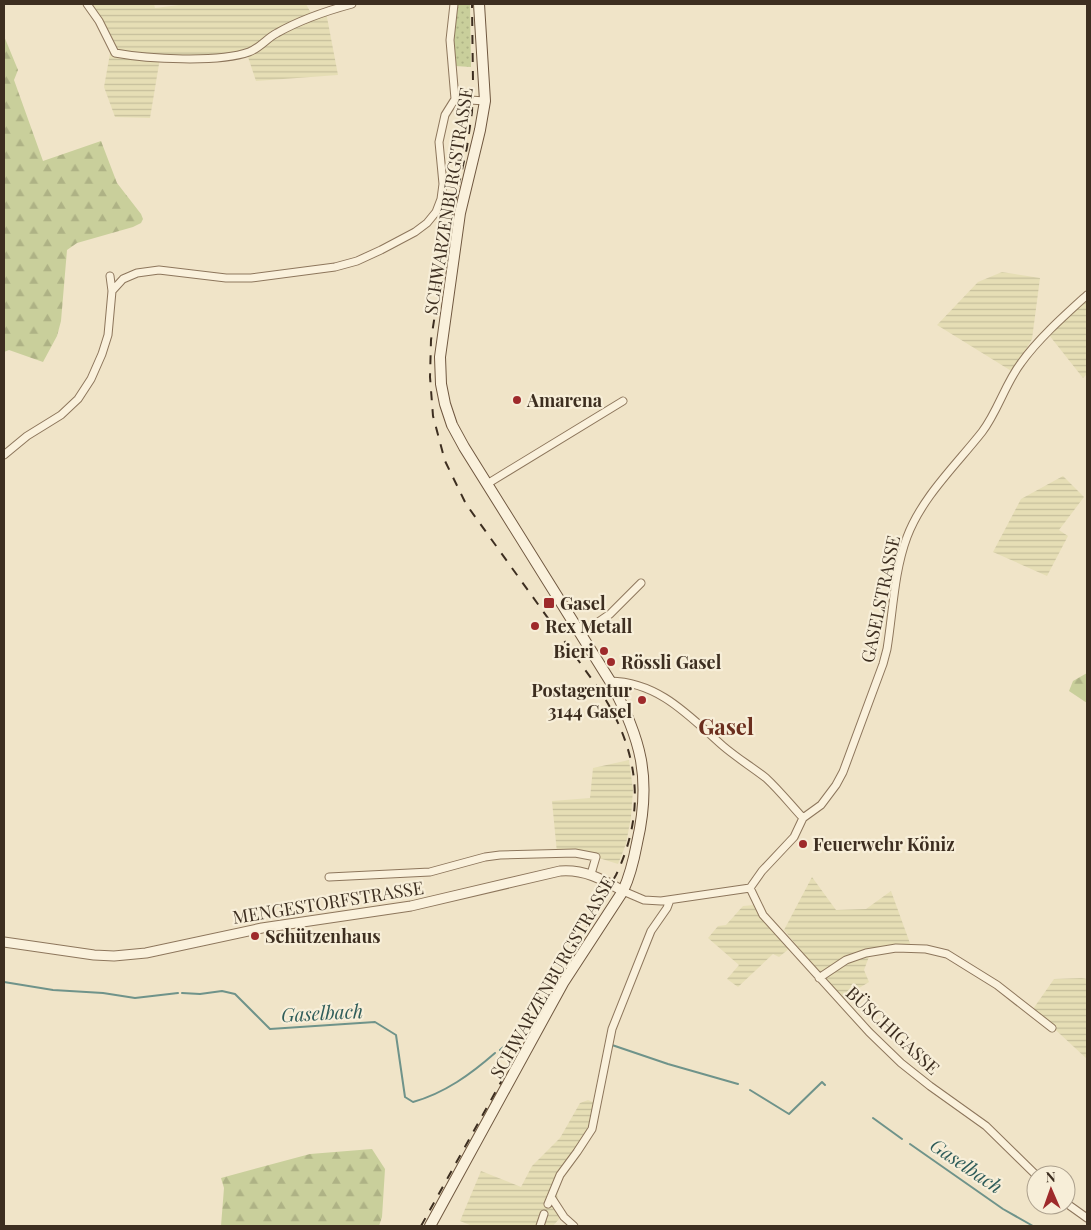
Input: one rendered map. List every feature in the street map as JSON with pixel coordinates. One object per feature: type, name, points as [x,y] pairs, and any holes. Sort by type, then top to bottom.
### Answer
[{"type":"main road","name":"SCHWARZENBURGSTRASSE","points":[[430,1226],[564,984],[623,891],[640,831],[644,804],[642,764],[634,731],[610,681],[464,447],[448,415],[442,394],[441,347],[460,213],[485,101],[479,4]]},
{"type":"street","points":[[87,4],[115,53],[136,56],[198,58],[221,57],[251,51],[271,36],[288,27],[352,4]]},
{"type":"street","points":[[112,291],[123,279],[137,273],[159,270],[238,278],[266,277],[348,264],[402,239],[427,223],[441,202],[443,184],[439,142],[445,114],[455,100],[450,40],[454,4]]},
{"type":"street","points":[[455,100],[485,101]]},
{"type":"street","points":[[4,454],[18,442],[70,408],[82,394],[91,379],[105,345],[112,291],[110,276],[123,279]]},
{"type":"street","name":"GASELSTRASSE","points":[[750,888],[762,871],[794,836],[803,818],[820,806],[836,785],[864,718],[888,649],[901,555],[917,518],[931,496],[988,423],[1021,362],[1087,296]]},
{"type":"street","points":[[487,484],[623,401]]},
{"type":"street","points":[[581,634],[610,614],[641,583]]},
{"type":"street","points":[[610,681],[622,681],[639,685],[658,693],[672,702],[722,746],[768,781],[803,818]]},
{"type":"street","points":[[330,877],[430,872],[491,856],[557,853],[596,857],[592,874]]},
{"type":"street","name":"MENGESTORFSTRASSE","points":[[4,942],[94,955],[130,955],[162,950],[262,928],[411,906],[551,872],[575,870],[592,874],[623,891]]},
{"type":"street","points":[[623,891],[647,901],[670,900],[750,888]]},
{"type":"street","name":"BÜSCHIGASSE","points":[[750,888],[763,915],[869,1032],[930,1086],[986,1126],[1026,1165]]},
{"type":"street","points":[[574,1226],[550,1201],[560,1175],[578,1152],[592,1129],[612,1028],[651,931],[667,908],[670,900]]},
{"type":"street","points":[[819,978],[846,960],[878,950],[903,948],[932,950],[947,954],[997,985],[1052,1028]]},
{"type":"street","points":[[1076,1210],[1087,1218]]},
{"type":"street","points":[[540,1226],[544,1214]]},
{"type":"shaded area","points":[[87,4],[154,4],[155,8],[187,4],[306,4],[312,15],[326,12],[338,75],[256,81],[247,54],[160,58],[150,118],[115,117],[104,87],[111,48]]},
{"type":"shaded area","points":[[1002,272],[1040,278],[1032,339],[1013,372],[937,325],[978,282]]},
{"type":"shaded area","points":[[1087,298],[1087,374],[1083,378],[1049,335]]},
{"type":"shaded area","points":[[1063,476],[1084,497],[1059,530],[1068,536],[1047,576],[993,552],[1021,499]]},
{"type":"shaded area","points":[[629,760],[633,790],[631,817],[626,844],[618,864],[586,854],[557,853],[552,801],[590,798],[593,768]]},
{"type":"shaded area","points":[[812,877],[836,910],[866,909],[891,891],[911,946],[870,954],[864,970],[869,982],[841,999],[784,930]]},
{"type":"shaded area","points":[[754,905],[759,914],[790,948],[779,957],[773,954],[738,987],[727,979],[739,965],[708,938],[718,926],[726,925],[743,906]]},
{"type":"shaded area","points":[[1054,979],[1087,979],[1087,1059],[1033,1009]]},
{"type":"shaded area","points":[[588,1100],[595,1103],[587,1145],[561,1181],[557,1191],[559,1219],[553,1226],[472,1226],[460,1221],[481,1171],[521,1187],[532,1166],[560,1138],[580,1103]]},
{"type":"green space","points":[[458,4],[470,4],[471,67],[455,66],[454,35]]},
{"type":"green space","points":[[4,36],[18,70],[14,80],[43,161],[101,141],[117,183],[143,219],[141,223],[133,227],[77,243],[67,250],[61,321],[57,336],[43,362],[9,350],[4,352]]},
{"type":"green space","points":[[1087,673],[1087,703],[1069,691],[1073,681]]},
{"type":"green space","points":[[372,1149],[385,1169],[382,1217],[379,1226],[221,1226],[224,1188],[221,1178],[310,1154]]},
{"type":"waterway","name":"Gaselbach","points":[[4,982],[53,990],[103,993],[135,998],[178,993]]},
{"type":"waterway","name":"Gaselbach","points":[[182,993],[200,994],[222,991],[235,994],[270,1029],[375,1022],[396,1035],[405,1097],[413,1102],[447,1088],[477,1068],[495,1053]]},
{"type":"waterway","name":"Gaselbach","points":[[500,1050],[521,1031]]},
{"type":"waterway","name":"Gaselbach","points":[[612,1045],[668,1064],[738,1084]]},
{"type":"waterway","name":"Gaselbach","points":[[750,1090],[789,1114],[822,1082],[825,1085]]},
{"type":"waterway","name":"Gaselbach","points":[[873,1118],[902,1139]]},
{"type":"waterway","name":"Gaselbach","points":[[910,1144],[1003,1209],[1033,1226]]},
{"type":"railway","points":[[421,1226],[616,875],[626,850],[635,801],[634,777],[629,754],[610,708],[596,685],[466,504],[445,461],[433,416],[430,377],[431,340],[446,243],[467,147],[472,112],[472,4]]},
{"type":"place","name":"Amarena","points":[[517,400]]},
{"type":"place","name":"Gasel","points":[[549,603]]},
{"type":"place","name":"Rex Metall","points":[[535,626]]},
{"type":"place","name":"Bieri","points":[[604,651]]},
{"type":"place","name":"Rössli Gasel","points":[[611,662]]},
{"type":"place","name":"Postagentur 3144 Gasel","points":[[642,700]]},
{"type":"place","name":"Feuerwehr Köniz","points":[[803,844]]},
{"type":"place","name":"Schützenhaus","points":[[255,936]]},
{"type":"district","name":"Gasel","points":[[726,726]]}]
